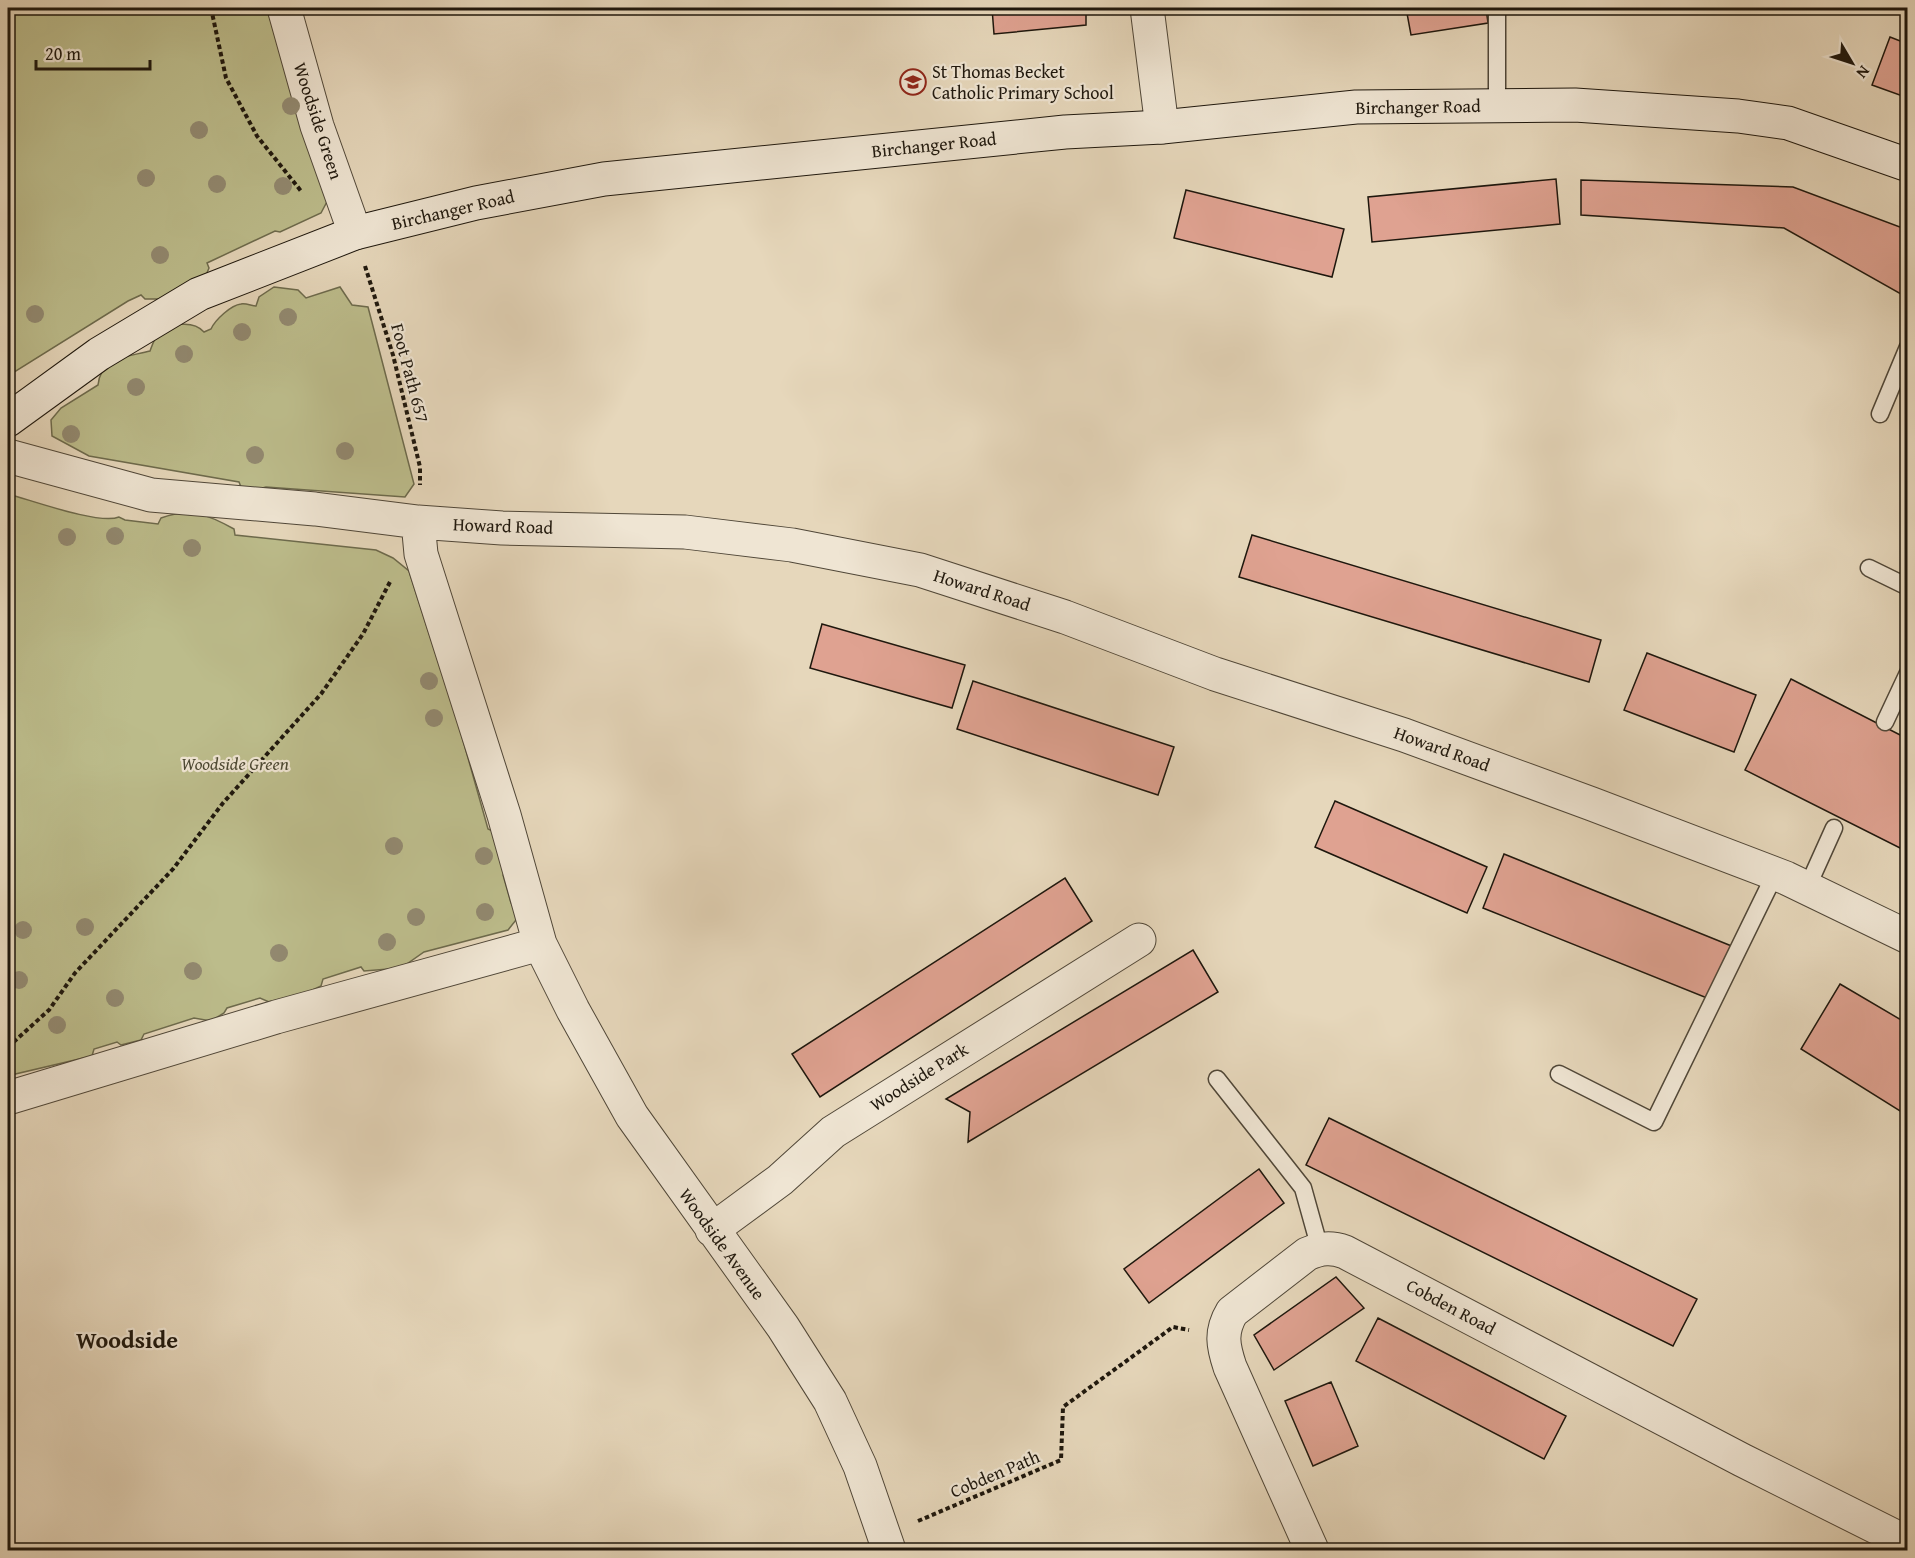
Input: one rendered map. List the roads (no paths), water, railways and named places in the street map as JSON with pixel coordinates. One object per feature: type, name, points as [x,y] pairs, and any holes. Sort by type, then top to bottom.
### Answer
[{"type":"street","name":"Woodside Green","points":[[284,8],[317,126],[355,233]]},
{"type":"street","points":[[1147,8],[1162,127]]},
{"type":"street","name":"Birchanger Road","points":[[8,420],[99,354],[199,294],[355,233],[476,203],[604,179],[1054,133],[1162,127],[1356,107],[1575,105],[1738,116],[1788,123],[1908,165]]},
{"type":"street","name":"Howard Road","points":[[8,456],[151,495],[315,509],[420,538],[502,528],[685,532],[792,545],[920,570],[1065,617],[1215,674],[1404,735],[1775,874],[1908,937]]},
{"type":"street","points":[[8,1098],[276,1017],[540,944],[504,815],[420,538]]},
{"type":"street","name":"Woodside Park","points":[[712,1230],[780,1180],[833,1132],[1139,940]]},
{"type":"street","name":"Woodside Avenue","points":[[540,944],[573,1010],[632,1116],[783,1327],[830,1401],[860,1466],[887,1543]]},
{"type":"street","points":[[1312,1551],[1230,1367],[1222,1337],[1224,1325],[1232,1312],[1307,1254],[1320,1249]]},
{"type":"street","name":"Cobden Road","points":[[1320,1249],[1345,1252],[1742,1460],[1908,1543]]},
{"type":"lane","points":[[1497,8],[1497,106]]},
{"type":"lane","points":[[1880,414],[1908,347]]},
{"type":"lane","points":[[1869,568],[1908,587]]},
{"type":"lane","points":[[1885,722],[1908,673]]},
{"type":"lane","points":[[1807,888],[1834,828]]},
{"type":"lane","points":[[1559,1074],[1654,1122],[1775,874]]},
{"type":"lane","points":[[1217,1079],[1303,1188],[1320,1249]]},
{"type":"place","name":"St Thomas Becket Catholic Primary School","points":[[913,82]]},
{"type":"district","name":"Woodside","points":[[127,1340]]}]
